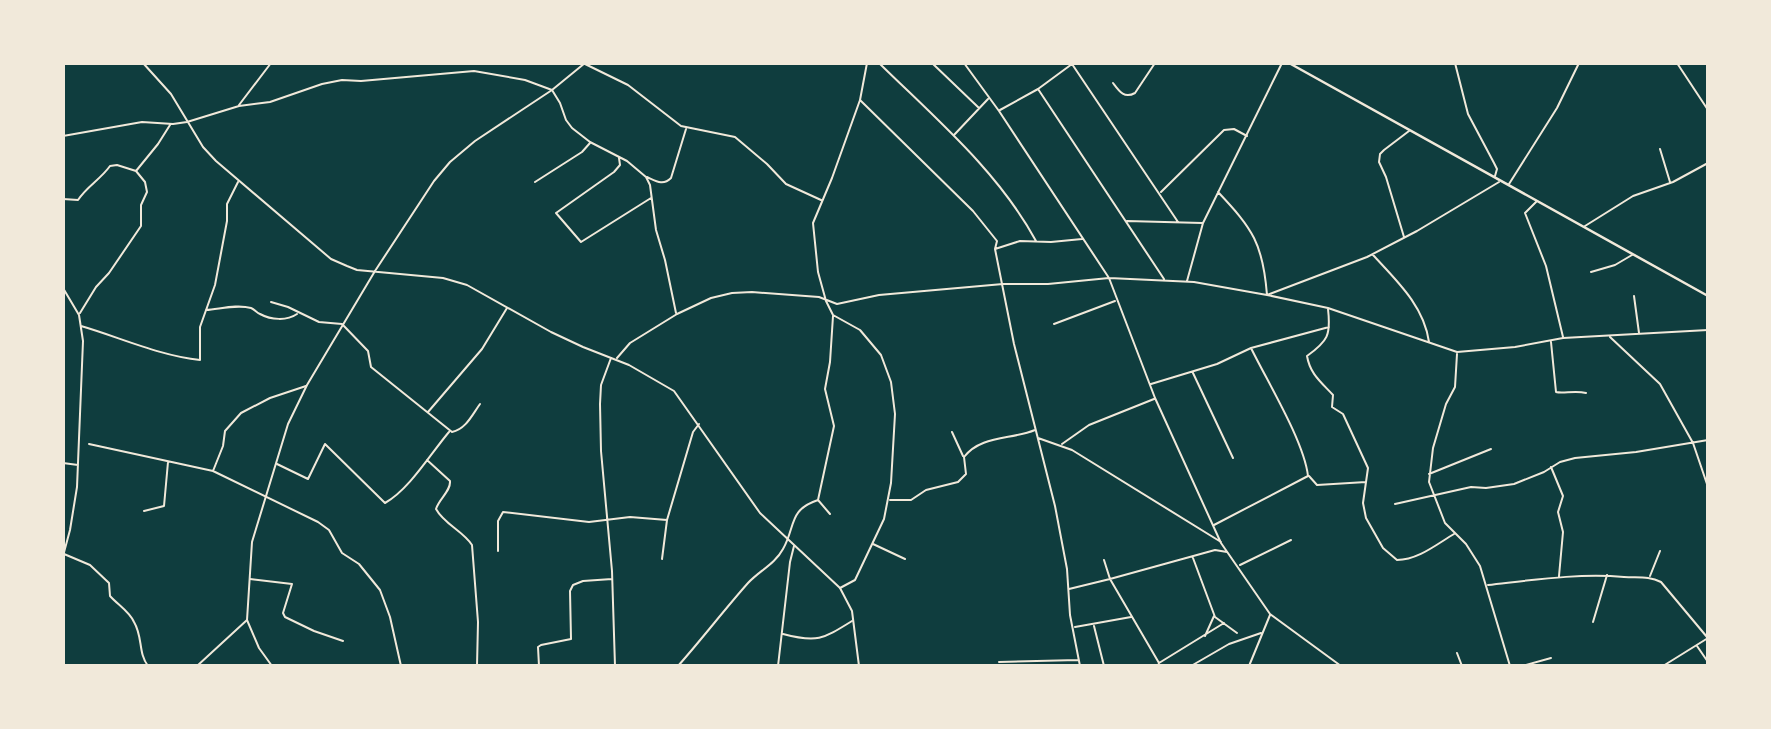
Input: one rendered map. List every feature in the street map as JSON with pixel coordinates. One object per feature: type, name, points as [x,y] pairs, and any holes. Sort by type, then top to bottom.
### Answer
[{"type":"main road","points":[[1289,63],[1708,296]]},
{"type":"street","points":[[143,63],[171,94],[203,148],[331,259],[357,270],[443,278],[467,285],[551,332],[617,359],[674,391],[754,505],[841,588],[852,611],[859,666]]},
{"type":"street","points":[[239,106],[271,63]]},
{"type":"street","points":[[272,666],[259,648],[247,620],[249,579],[252,542],[288,424],[307,385],[374,271],[434,181],[450,162],[484,135],[552,90],[584,63],[628,85],[686,128],[735,137],[768,164],[786,184],[822,200]]},
{"type":"street","points":[[818,500],[834,426],[825,389],[830,362],[833,314],[826,301],[818,272],[813,223],[860,100],[867,63]]},
{"type":"street","points":[[878,63],[954,136],[1008,194],[1036,241]]},
{"type":"street","points":[[932,63],[979,108]]},
{"type":"street","points":[[964,63],[999,111],[1109,278],[1155,398],[1222,543],[1270,614],[1341,666]]},
{"type":"street","points":[[999,111],[1038,89],[1073,63],[1178,222]]},
{"type":"street","points":[[1112,83],[1123,95],[1130,96],[1135,93],[1155,63]]},
{"type":"street","points":[[1187,282],[1203,223],[1282,63]]},
{"type":"street","points":[[1455,63],[1468,114],[1497,169],[1494,177]]},
{"type":"street","points":[[1508,185],[1557,108],[1578,63]]},
{"type":"street","points":[[1677,63],[1708,110]]},
{"type":"street","points":[[63,136],[142,122],[170,124],[187,121],[239,106],[270,102],[322,83],[342,80],[361,81],[474,71],[524,80],[552,90],[566,120],[590,142],[637,167],[646,177],[650,185],[656,230],[677,314]]},
{"type":"street","points":[[1038,89],[1165,280]]},
{"type":"street","points":[[954,136],[989,98]]},
{"type":"street","points":[[860,100],[998,241],[995,249],[1014,344],[1067,569],[1080,666]]},
{"type":"street","points":[[136,171],[170,124]]},
{"type":"street","points":[[646,177],[660,183],[671,178],[686,128]]},
{"type":"street","points":[[1160,193],[1224,130],[1234,129],[1247,136]]},
{"type":"street","points":[[1404,237],[1379,162],[1380,154],[1410,131]]},
{"type":"street","points":[[535,182],[582,152],[590,142]]},
{"type":"street","points":[[1660,149],[1670,183]]},
{"type":"street","points":[[619,157],[620,165],[614,172],[556,213],[580,242],[652,198]]},
{"type":"street","points":[[1584,226],[1633,196],[1693,173],[1708,163]]},
{"type":"street","points":[[63,199],[78,200],[83,191],[99,181],[110,166],[117,165],[136,171],[145,182],[147,192],[141,205],[141,226],[79,315]]},
{"type":"street","points":[[81,327],[124,342],[135,342],[170,354],[200,360],[200,327],[218,270],[227,204],[238,181]]},
{"type":"street","points":[[1267,295],[1372,254],[1501,181]]},
{"type":"street","points":[[1218,192],[1245,220],[1255,237],[1265,263],[1267,295]]},
{"type":"street","points":[[1537,201],[1525,214],[1546,266],[1563,338]]},
{"type":"street","points":[[1126,221],[1203,223]]},
{"type":"street","points":[[995,249],[1020,241],[1083,239]]},
{"type":"street","points":[[1372,254],[1420,311],[1426,323],[1430,343]]},
{"type":"street","points":[[1591,272],[1615,265],[1633,254]]},
{"type":"street","points":[[617,359],[630,343],[677,314],[711,298],[732,293],[819,297],[837,304],[879,295],[1109,278],[1187,282],[1267,295],[1328,308],[1457,352],[1563,338],[1708,330]]},
{"type":"street","points":[[63,288],[79,315],[83,341],[79,465],[70,530],[63,555],[90,565],[109,583],[110,596],[135,622],[142,642],[141,650],[148,666]]},
{"type":"street","points":[[1634,296],[1639,334]]},
{"type":"street","points":[[1054,324],[1117,301]]},
{"type":"street","points":[[271,302],[319,322],[342,324],[368,351],[371,367],[450,430],[456,432],[466,425],[480,404]]},
{"type":"street","points":[[427,413],[482,349],[508,307]]},
{"type":"street","points":[[206,310],[252,308],[262,316],[276,319],[292,318],[298,313]]},
{"type":"street","points":[[1328,308],[1330,327],[1324,344],[1307,356],[1307,360],[1312,373],[1333,395],[1332,407],[1343,414],[1368,468],[1363,503],[1366,518],[1383,548],[1397,560],[1406,560],[1424,552],[1454,534]]},
{"type":"street","points":[[833,314],[856,327],[870,339],[881,355],[893,390],[895,414],[891,484],[884,519],[855,580],[841,588]]},
{"type":"street","points":[[1150,384],[1217,364],[1251,348],[1330,327]]},
{"type":"street","points":[[1609,336],[1660,384],[1693,443],[1708,487]]},
{"type":"street","points":[[1551,341],[1556,392],[1572,390],[1586,393]]},
{"type":"street","points":[[1251,348],[1300,446],[1307,463],[1308,476],[1317,485],[1367,482]]},
{"type":"street","points":[[1457,352],[1455,387],[1438,429],[1428,474],[1433,495],[1445,523],[1474,554],[1487,585],[1510,666]]},
{"type":"street","points":[[611,358],[601,385],[600,404],[601,451],[613,579],[615,666]]},
{"type":"street","points":[[1192,372],[1233,458]]},
{"type":"street","points":[[213,471],[223,446],[225,430],[241,413],[270,398],[307,385]]},
{"type":"street","points":[[1061,445],[1089,425],[1155,398]]},
{"type":"street","points":[[662,559],[667,520],[693,432],[699,424]]},
{"type":"street","points":[[276,464],[308,479],[326,444],[385,503],[404,488],[450,430]]},
{"type":"street","points":[[964,457],[981,442],[1024,435],[1036,430]]},
{"type":"street","points":[[888,500],[906,502],[926,490],[962,480],[966,474],[964,457],[952,432]]},
{"type":"street","points":[[1038,437],[1061,445],[1222,543]]},
{"type":"street","points":[[1395,504],[1471,487],[1514,484],[1575,458],[1636,453],[1708,440]]},
{"type":"street","points":[[89,444],[213,471],[296,510],[329,530],[342,552],[359,564],[380,590],[390,617],[401,666]]},
{"type":"street","points":[[1428,474],[1491,449]]},
{"type":"street","points":[[426,459],[450,481],[450,486],[438,502],[436,509],[439,515],[468,538],[472,545],[478,622],[477,666]]},
{"type":"street","points":[[144,511],[164,506],[168,461]]},
{"type":"street","points":[[63,463],[79,465]]},
{"type":"street","points":[[1551,467],[1563,496],[1558,512],[1563,532],[1559,577]]},
{"type":"street","points":[[1212,526],[1308,476]]},
{"type":"street","points":[[818,500],[830,514]]},
{"type":"street","points":[[678,666],[733,599],[758,572],[774,561],[788,539],[797,511],[818,500]]},
{"type":"street","points":[[498,551],[499,521],[503,512],[589,522],[630,517],[667,520]]},
{"type":"street","points":[[1239,565],[1291,540]]},
{"type":"street","points":[[872,544],[905,559]]},
{"type":"street","points":[[778,666],[794,546]]},
{"type":"street","points":[[1068,590],[1215,550],[1228,552]]},
{"type":"street","points":[[1650,578],[1660,551]]},
{"type":"street","points":[[1192,557],[1214,616],[1237,633]]},
{"type":"street","points":[[1104,560],[1110,579],[1158,665],[1225,623]]},
{"type":"street","points":[[1593,622],[1608,574]]},
{"type":"street","points":[[1487,585],[1608,574],[1650,578],[1661,583],[1708,638],[1663,666]]},
{"type":"street","points":[[249,579],[292,584],[283,613],[285,617],[342,641]]},
{"type":"street","points":[[538,666],[538,647],[571,639],[570,591],[573,585],[583,581],[613,579]]},
{"type":"street","points":[[1249,666],[1270,614]]},
{"type":"street","points":[[1204,636],[1214,616]]},
{"type":"street","points":[[1073,627],[1132,617]]},
{"type":"street","points":[[197,666],[247,620]]},
{"type":"street","points":[[782,634],[805,640],[820,639],[853,621]]},
{"type":"street","points":[[1094,625],[1104,666]]},
{"type":"street","points":[[1191,666],[1229,644],[1261,633]]},
{"type":"street","points":[[1696,646],[1708,662]]},
{"type":"street","points":[[1457,653],[1462,666]]},
{"type":"street","points":[[1522,666],[1551,658]]},
{"type":"street","points":[[999,662],[1079,660]]}]
